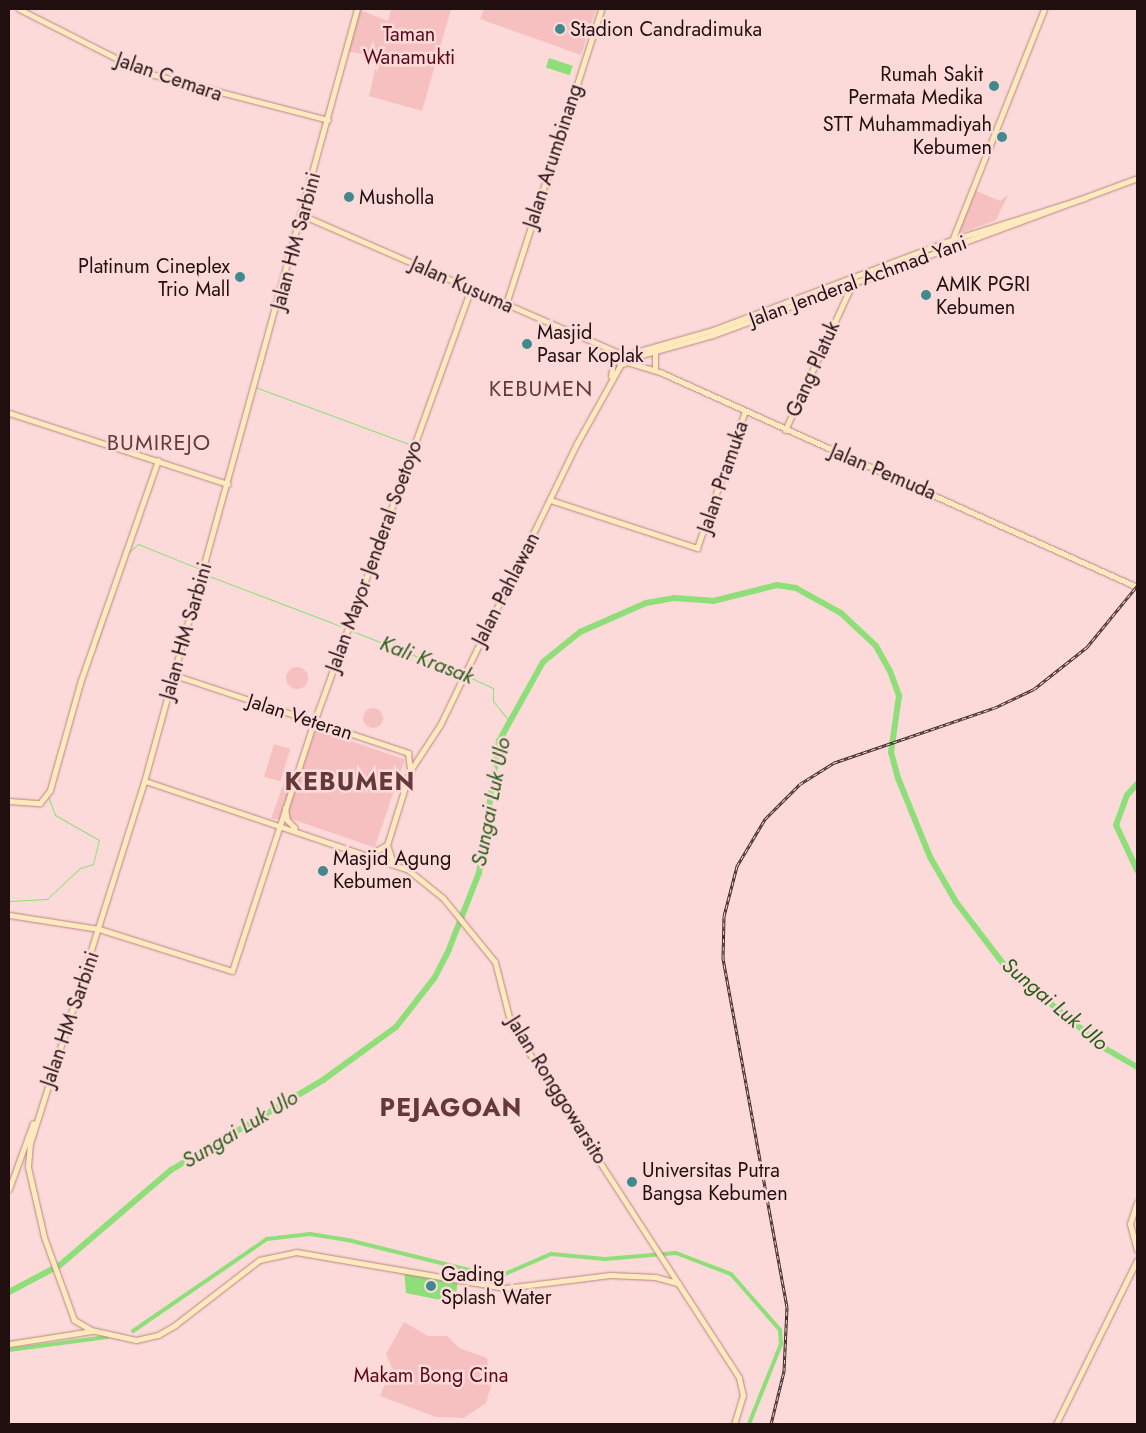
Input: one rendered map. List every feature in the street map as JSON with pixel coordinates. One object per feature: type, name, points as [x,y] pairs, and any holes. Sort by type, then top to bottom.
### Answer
[{"type":"main road","name":"Jalan Cemara","points":[[19,9],[143,72],[328,120]]},
{"type":"main road","name":"Jalan HM Sarbini","points":[[77,1324],[65,1298],[48,1250],[28,1167],[38,1117],[99,929],[144,781],[226,483],[256,387],[304,216],[357,9]]},
{"type":"main road","name":"Jalan Arumbinang","points":[[506,304],[601,9]]},
{"type":"main road","points":[[949,243],[1044,9]]},
{"type":"main road","name":"Jalan Jenderal Achmad Yani","points":[[625,359],[713,330],[949,243],[1087,198],[1137,178]]},
{"type":"main road","name":"Jalan Kusuma","points":[[304,216],[612,350],[625,359]]},
{"type":"main road","name":"Jalan Jenderal Achmad Yani","points":[[625,359],[655,353],[853,282],[949,243]]},
{"type":"main road","name":"Gang Platuk","points":[[785,430],[853,282]]},
{"type":"main road","name":"Jalan Mayor Jenderal Soetoyo","points":[[99,929],[232,971],[318,710],[471,289]]},
{"type":"main road","points":[[610,380],[612,350]]},
{"type":"main road","points":[[655,353],[655,370]]},
{"type":"main road","points":[[625,359],[662,373]]},
{"type":"main road","name":"Jalan Pemuda","points":[[625,359],[662,373],[1137,587]]},
{"type":"main road","name":"Jalan Pahlawan","points":[[387,845],[410,771],[440,725],[463,674],[610,380],[625,359]]},
{"type":"main road","name":"Jalan Pramuka","points":[[550,500],[684,548],[697,548],[746,411]]},
{"type":"main road","points":[[9,413],[226,483]]},
{"type":"main road","points":[[9,801],[40,803],[50,790],[81,680],[158,460]]},
{"type":"main road","name":"Jalan Veteran","points":[[174,676],[408,752],[410,771]]},
{"type":"main road","points":[[310,734],[323,725]]},
{"type":"main road","points":[[144,781],[271,822],[280,822],[286,827],[369,854],[393,864]]},
{"type":"main road","points":[[285,806],[287,820],[297,830]]},
{"type":"main road","points":[[277,831],[286,827]]},
{"type":"main road","points":[[369,854],[387,845],[393,864]]},
{"type":"main road","name":"Jalan Ronggowarsito","points":[[393,864],[421,878],[443,898],[498,968],[511,1025],[739,1378],[743,1395],[734,1424]]},
{"type":"main road","points":[[9,915],[99,929]]},
{"type":"main road","points":[[9,1189],[38,1117]]},
{"type":"main road","points":[[1137,1202],[1130,1224],[1137,1250]]},
{"type":"main road","points":[[70,1334],[77,1324],[136,1340],[158,1336],[259,1260],[296,1252],[505,1288],[610,1275],[678,1283]]},
{"type":"main road","points":[[1056,1424],[1137,1260]]},
{"type":"main road","points":[[668,1281],[674,1276]]},
{"type":"main road","points":[[9,1344],[96,1330]]},
{"type":"green space","name":"Taman Wanamukti","points":[[391,9],[451,9],[422,111],[369,96],[378,57],[346,51],[360,10],[388,21]]},
{"type":"green space","name":"Stadion Candradimuka","points":[[484,9],[596,9],[581,55],[480,19]]},
{"type":"green space","points":[[972,189],[1000,201],[1008,195],[996,220],[953,236]]},
{"type":"green space","points":[[297,667],[305,670],[308,678],[305,686],[297,689],[289,686],[286,678],[289,670]]},
{"type":"green space","points":[[369,708],[377,708],[383,714],[383,722],[377,728],[369,728],[363,722],[363,714]]},
{"type":"green space","points":[[316,729],[405,760],[375,848],[286,817]]},
{"type":"green space","points":[[274,744],[290,749],[280,781],[264,777]]},
{"type":"green space","points":[[286,777],[294,779],[281,819],[271,819]]},
{"type":"green space","name":"Makam Bong Cina","points":[[404,1322],[428,1336],[447,1336],[459,1348],[487,1358],[491,1386],[486,1403],[464,1418],[436,1417],[380,1396],[392,1368],[386,1354]]},
{"type":"shaded area","points":[[549,58],[573,66],[570,75],[546,68]]},
{"type":"shaded area","name":"Gading Splash Water","points":[[404,1270],[458,1279],[455,1303],[406,1293]]},
{"type":"waterway","points":[[255,387],[412,445]]},
{"type":"waterway","points":[[128,553],[138,544],[200,569]]},
{"type":"waterway","name":"Kali Krasak","points":[[204,574],[340,626]]},
{"type":"waterway","name":"Sungai Luk Ulo","points":[[9,1292],[60,1265],[171,1170],[323,1080],[396,1027],[435,977],[449,949],[479,873],[499,741],[543,662],[580,632],[646,603],[674,598],[713,601],[777,585],[796,588],[841,613],[876,646],[890,671],[899,696],[891,752],[898,778],[930,857],[956,902],[1005,966],[1106,1049],[1137,1067]]},
{"type":"waterway","points":[[96,646],[113,595]]},
{"type":"waterway","name":"Kali Krasak","points":[[352,631],[464,675]]},
{"type":"waterway","name":"Kali Krasak","points":[[467,676],[493,688],[493,701],[509,721]]},
{"type":"waterway","name":"Sungai Luk Ulo","points":[[1137,784],[1127,795],[1116,825],[1137,870]]},
{"type":"waterway","points":[[9,901],[47,899],[80,868],[93,864],[99,840],[55,815],[48,796]]},
{"type":"waterway","points":[[133,1331],[267,1239],[310,1234],[348,1240],[498,1277],[551,1254],[605,1259],[676,1253],[731,1274],[780,1330],[781,1344],[749,1424]]},
{"type":"waterway","points":[[9,1350],[107,1337]]},
{"type":"railway","points":[[771,1424],[784,1371],[787,1307],[723,958],[724,916],[737,866],[765,819],[800,784],[833,763],[994,708],[1034,689],[1087,647],[1137,586]]},
{"type":"place","name":"Stadion Candradimuka","points":[[560,29]]},
{"type":"place","name":"Rumah Sakit Permata Medika","points":[[994,86]]},
{"type":"place","name":"STT Muhammadiyah Kebumen","points":[[1002,137]]},
{"type":"place","name":"Musholla","points":[[349,197]]},
{"type":"place","name":"Platinum Cineplex Trio Mall","points":[[240,277]]},
{"type":"place","name":"AMIK PGRI Kebumen","points":[[926,295]]},
{"type":"place","name":"Masjid Pasar Koplak","points":[[527,344]]},
{"type":"place","name":"Masjid Agung Kebumen","points":[[323,871]]},
{"type":"place","name":"Universitas Putra Bangsa Kebumen","points":[[632,1182]]},
{"type":"place","name":"Gading Splash Water","points":[[431,1286]]},
{"type":"district","name":"KEBUMEN","points":[[541,389]]},
{"type":"district","name":"BUMIREJO","points":[[159,443]]},
{"type":"district","name":"KEBUMEN","points":[[350,781]]},
{"type":"district","name":"PEJAGOAN","points":[[451,1107]]}]
